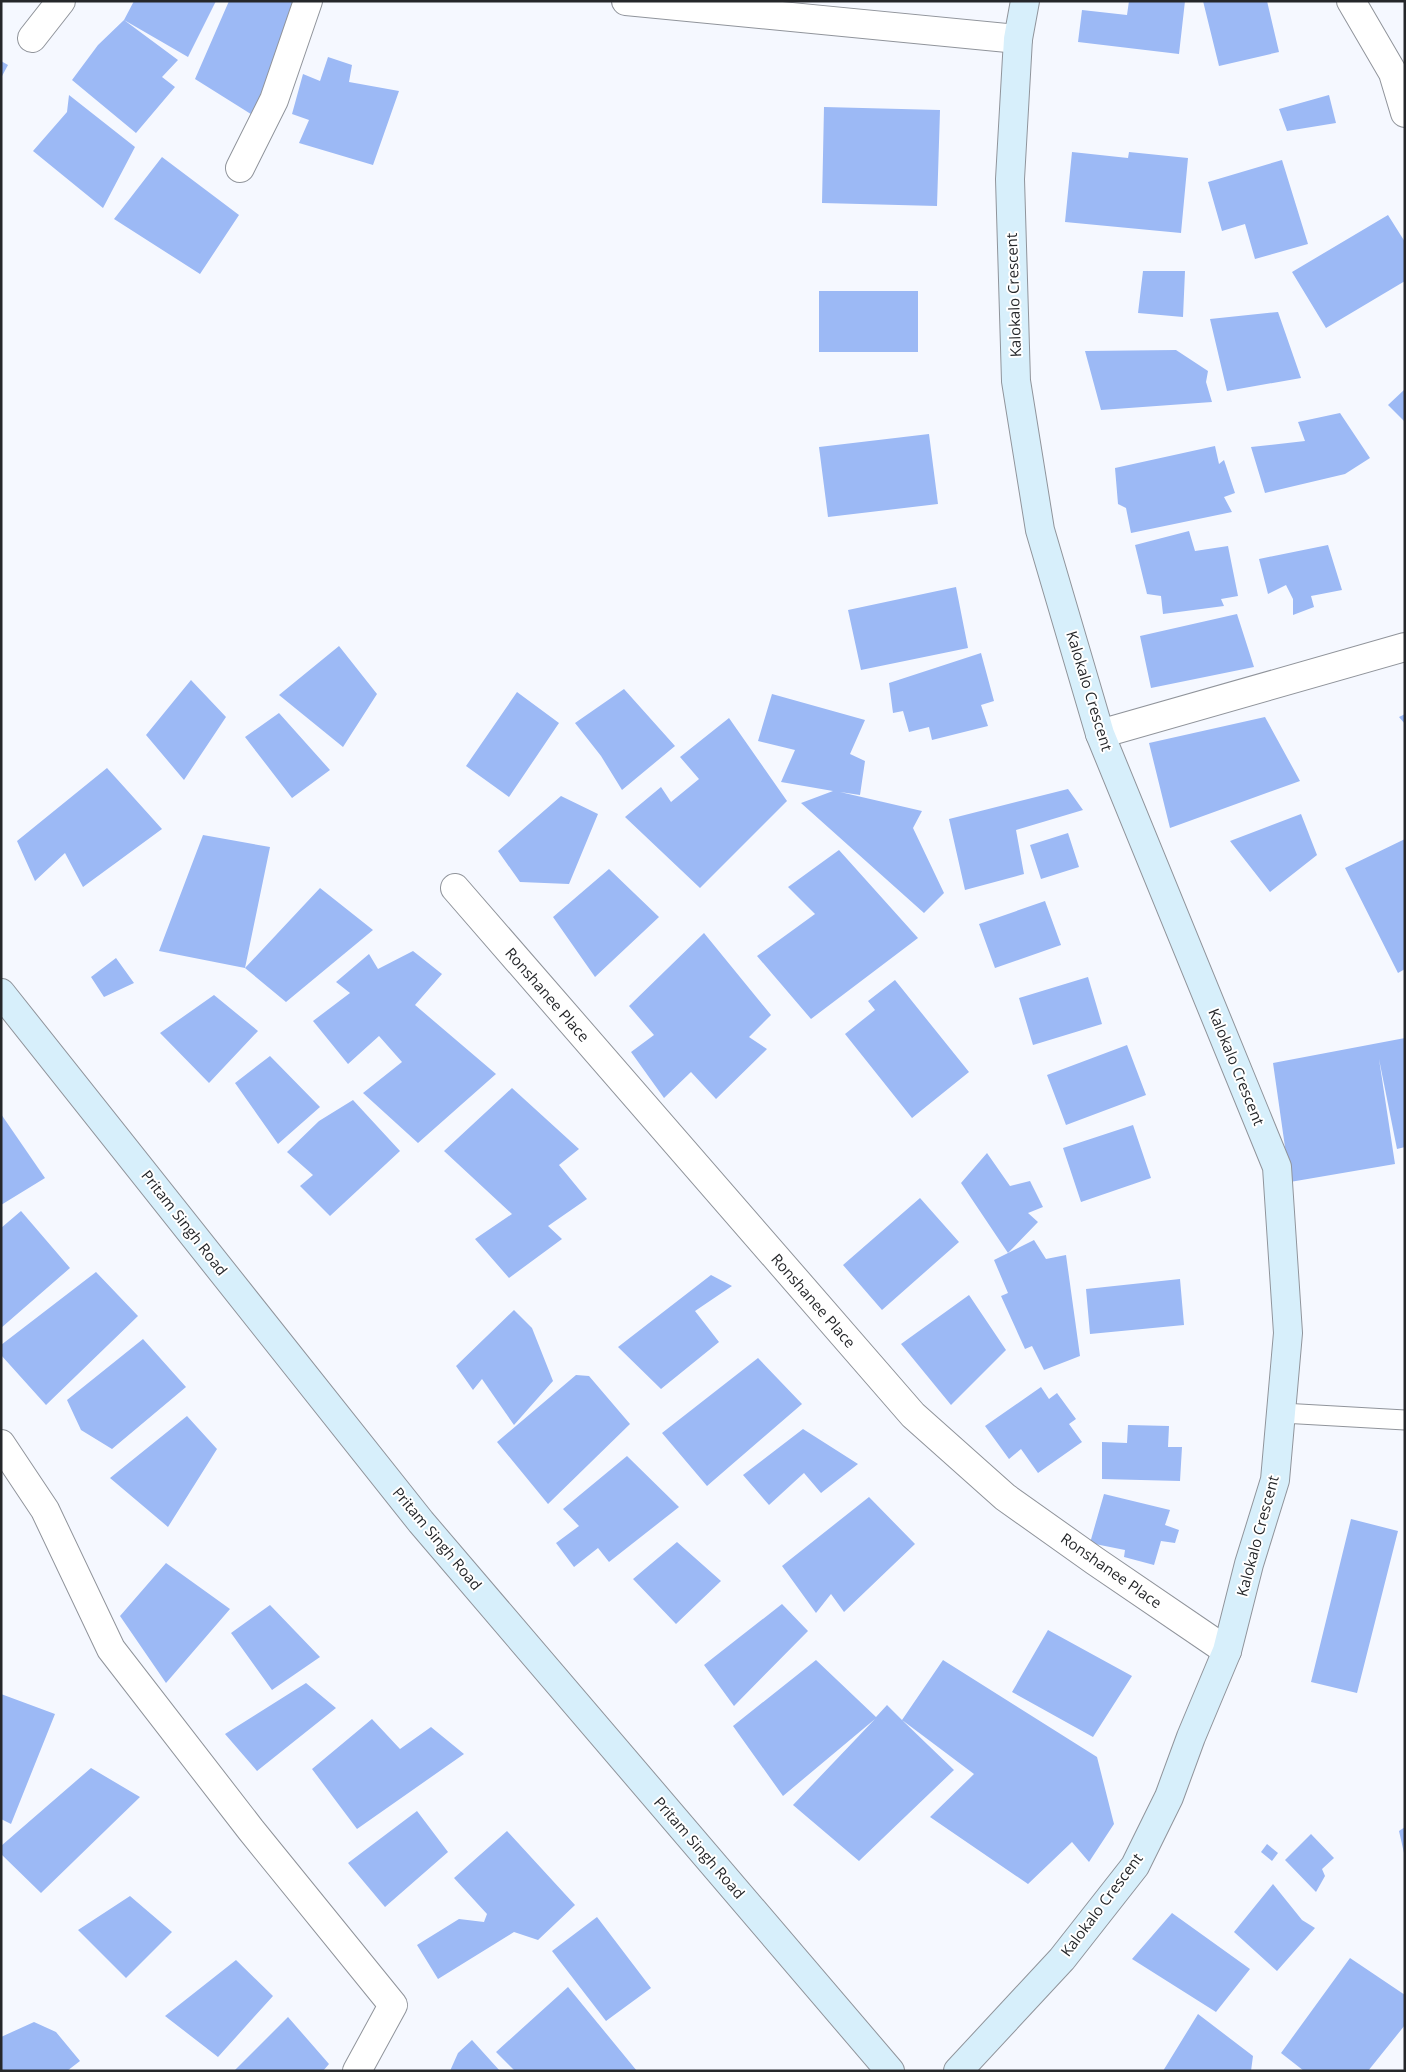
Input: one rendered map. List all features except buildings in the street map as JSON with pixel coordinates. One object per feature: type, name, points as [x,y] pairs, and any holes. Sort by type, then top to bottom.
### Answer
[{"type":"street","points":[[32,38],[61,1]]},
{"type":"street","points":[[240,168],[274,100],[308,1]]},
{"type":"street","points":[[626,1],[1018,39]]},
{"type":"street","name":"Kalokalo Crescent","points":[[958,2071],[1062,1959],[1135,1866],[1169,1797],[1227,1651],[1249,1564],[1275,1480],[1288,1333],[1277,1167],[1100,734],[1040,530],[1016,381],[1010,179],[1018,39],[1026,1]]},
{"type":"street","points":[[1352,1],[1393,73],[1405,113]]},
{"type":"street","points":[[1100,734],[1405,647]]},
{"type":"street","name":"Ronshanee Place","points":[[455,888],[912,1416],[1006,1497],[1095,1561],[1227,1651]]},
{"type":"street","name":"Pritam Singh Road","points":[[1,993],[421,1522],[890,2071]]},
{"type":"street","points":[[1,1444],[45,1510],[111,1649],[252,1830],[393,2005],[357,2071]]},
{"type":"lane","points":[[1282,1413],[1405,1420]]}]
